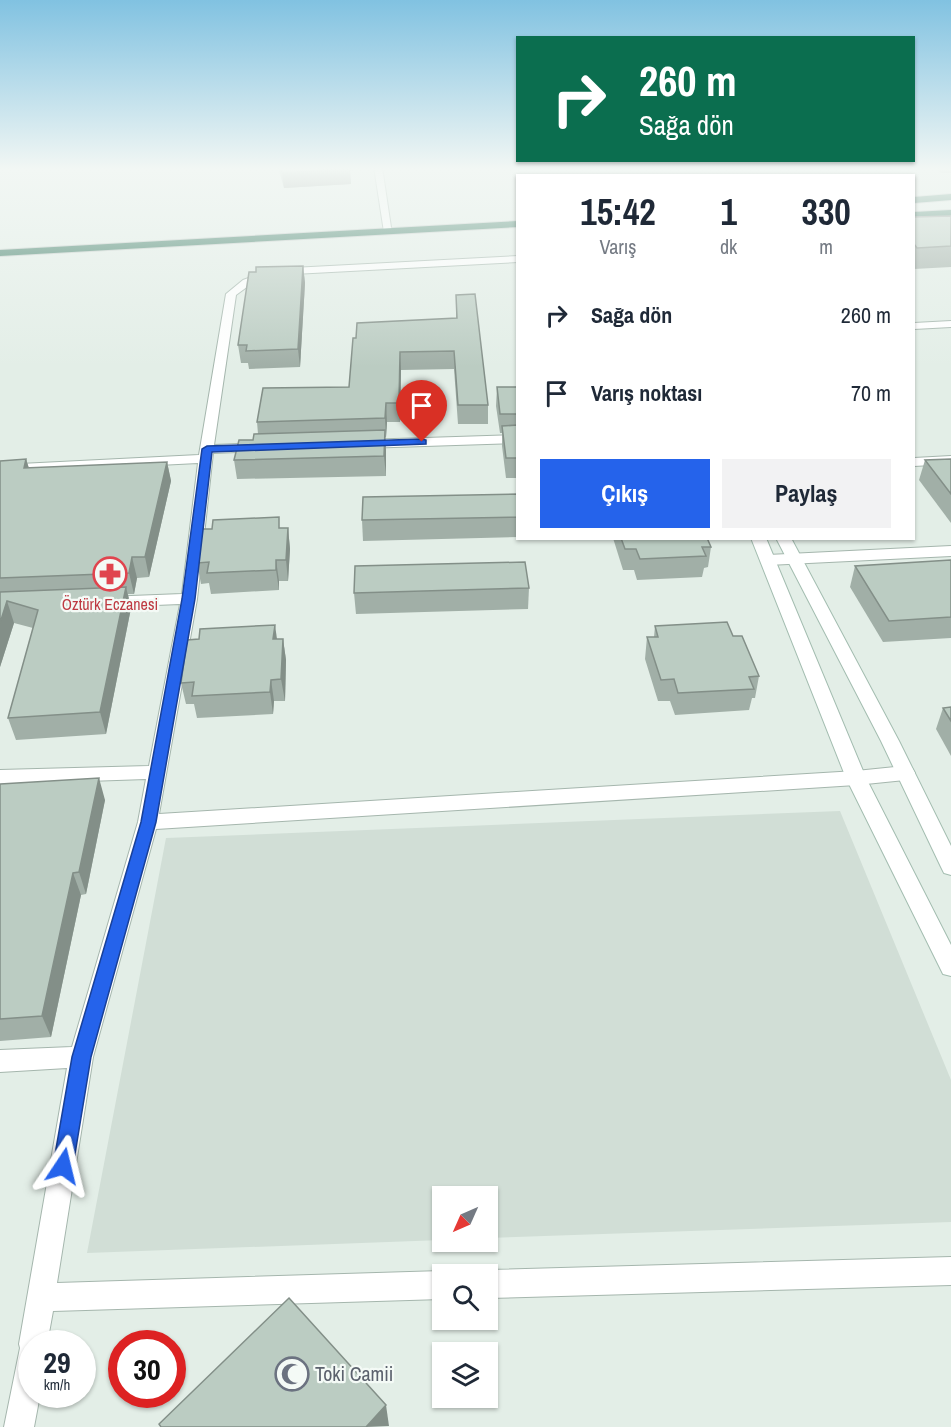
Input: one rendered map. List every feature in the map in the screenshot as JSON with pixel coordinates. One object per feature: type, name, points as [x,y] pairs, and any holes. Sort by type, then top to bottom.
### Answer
[{"type":"highway","points":[[0,253],[343,234]]},
{"type":"highway","points":[[0,263],[355,244]]},
{"type":"street","points":[[35,1330],[81,1057],[148,822],[189,599],[206,454],[231,294],[247,282],[273,272],[516,259]]},
{"type":"street","points":[[915,326],[951,324]]},
{"type":"street","points":[[350,444],[516,439]]},
{"type":"street","points":[[0,469],[279,447]]},
{"type":"street","points":[[915,462],[951,460]]},
{"type":"street","points":[[759,540],[856,778],[951,967]]},
{"type":"street","points":[[784,540],[905,773],[951,867]]},
{"type":"street","points":[[768,560],[951,551]]},
{"type":"street","points":[[94,603],[189,599]]},
{"type":"street","points":[[0,777],[156,772]]},
{"type":"street","points":[[148,822],[856,778],[905,773]]},
{"type":"street","points":[[0,1061],[81,1057]]},
{"type":"street","points":[[498,1284],[951,1271]]},
{"type":"street","points":[[41,1297],[432,1286]]},
{"type":"street","points":[[19,1427],[22,1408]]},
{"type":"shaded area","points":[[840,811],[951,1080],[951,1222],[498,1238],[498,1186],[432,1186],[432,1240],[87,1253],[166,838]]},
{"type":"building","points":[[915,234],[951,234],[951,246],[917,248]]},
{"type":"building","points":[[303,266],[298,349],[246,351],[247,345],[238,345],[249,272],[256,272],[256,267]]},
{"type":"building","points":[[475,294],[488,405],[458,405],[454,351],[400,352],[399,403],[386,403],[385,418],[257,422],[263,388],[349,387],[353,338],[356,338],[357,323],[457,318],[456,295]]},
{"type":"building","points":[[497,387],[516,387],[516,414],[500,414]]},
{"type":"building","points":[[516,425],[516,458],[506,458],[502,426]]},
{"type":"building","points":[[385,430],[384,456],[234,460],[239,440],[253,440],[254,434]]},
{"type":"building","points":[[26,459],[24,468],[167,462],[145,557],[132,557],[129,573],[0,578],[0,461]]},
{"type":"building","points":[[951,459],[951,494],[925,460]]},
{"type":"building","points":[[516,494],[516,517],[362,520],[363,497]]},
{"type":"building","points":[[279,517],[279,528],[288,528],[286,560],[276,560],[276,570],[207,573],[209,562],[197,563],[202,529],[212,529],[213,520]]},
{"type":"building","points":[[622,540],[708,540],[711,547],[702,547],[706,556],[640,559],[636,549],[625,549]]},
{"type":"building","points":[[951,560],[951,617],[889,621],[855,566]]},
{"type":"building","points":[[525,562],[529,588],[354,593],[355,566]]},
{"type":"building","points":[[126,587],[100,712],[8,718],[38,610],[7,601],[0,623],[0,592]]},
{"type":"building","points":[[727,622],[733,636],[742,636],[759,676],[749,677],[754,689],[678,693],[674,679],[661,680],[647,637],[658,637],[655,626]]},
{"type":"building","points":[[275,625],[273,639],[283,639],[281,679],[271,680],[270,692],[192,696],[194,682],[181,683],[187,640],[199,639],[200,629]]},
{"type":"building","points":[[951,707],[951,721],[943,708]]},
{"type":"building","points":[[99,778],[79,872],[73,873],[42,1016],[0,1019],[0,784]]},
{"type":"building","name":"Toki Camii","points":[[289,1298],[386,1405],[366,1427],[161,1427],[159,1424],[176,1408],[186,1408],[186,1398]]},
{"type":"place","name":"Öztürk Eczanesi","points":[[110,574]]},
{"type":"place","name":"Toki Camii","points":[[292,1374]]},
{"type":"route","points":[[63,1166],[81,1057],[148,822],[189,599],[207,449],[422,442]]}]
